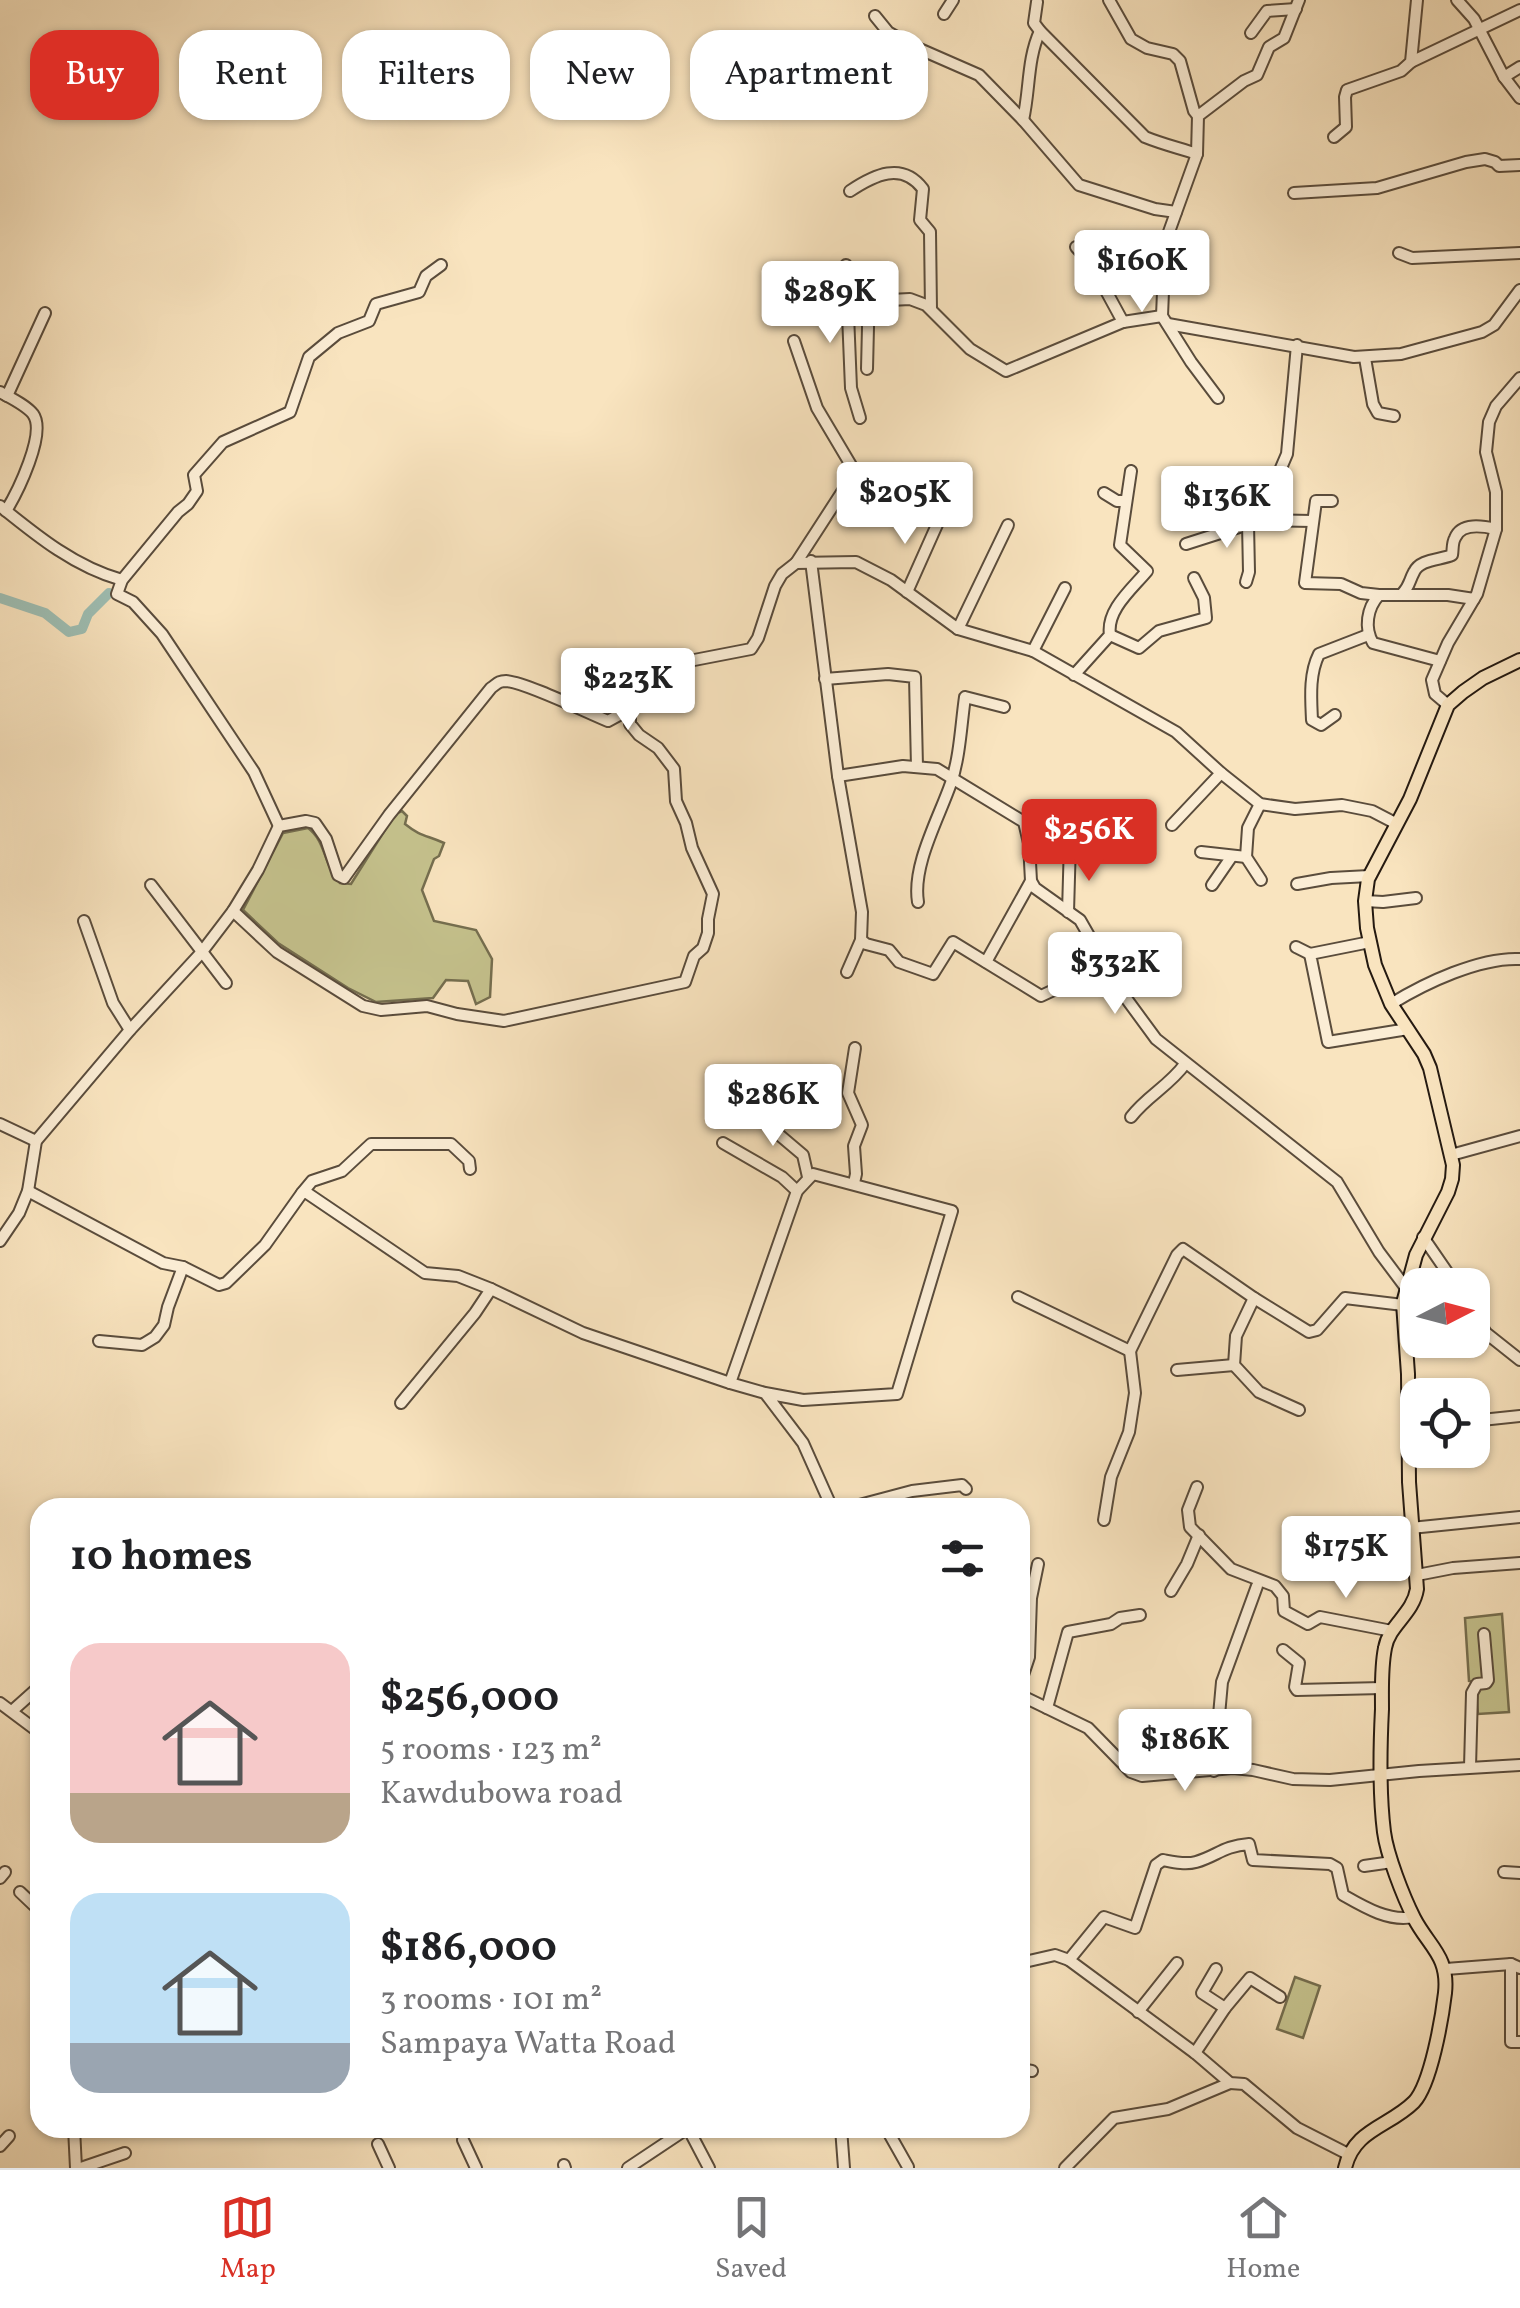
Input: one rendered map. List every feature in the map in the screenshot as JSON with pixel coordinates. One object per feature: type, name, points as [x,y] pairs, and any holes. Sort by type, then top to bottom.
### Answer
[{"type":"main road","points":[[1413,1268],[1423,1237],[1448,1192],[1451,1155],[1430,1068],[1391,1004],[1375,964],[1365,901],[1369,876],[1410,799],[1448,705],[1484,678],[1520,662]]},
{"type":"main road","points":[[1346,2161],[1355,2143],[1414,2102],[1424,2086],[1446,1990],[1446,1968],[1413,1916],[1384,1834],[1381,1774],[1385,1645],[1415,1602],[1412,1468]]},
{"type":"street","points":[[944,14],[954,0]]},
{"type":"street","points":[[1109,0],[1132,39],[1173,54],[1180,61],[1198,116],[1197,154],[1165,243],[1165,320],[1218,398]]},
{"type":"street","points":[[1411,62],[1417,0]]},
{"type":"street","points":[[1457,0],[1480,30],[1504,77],[1520,98]]},
{"type":"street","points":[[1037,2],[1034,23],[1040,31],[1145,138],[1197,154]]},
{"type":"street","points":[[1198,116],[1257,75],[1270,47],[1284,38],[1298,4]]},
{"type":"street","points":[[1251,33],[1266,11],[1298,4]]},
{"type":"street","points":[[1334,137],[1346,127],[1346,90],[1401,72],[1411,62],[1520,10]]},
{"type":"street","points":[[875,16],[888,32],[980,75],[1079,185],[1176,212]]},
{"type":"street","points":[[1023,120],[1031,50],[1040,31]]},
{"type":"street","points":[[1504,77],[1520,67]]},
{"type":"street","points":[[1294,194],[1377,188],[1485,159],[1499,166],[1520,165]]},
{"type":"street","points":[[850,191],[872,177],[892,172],[916,179],[924,189],[920,220],[930,232],[931,310]]},
{"type":"street","points":[[1076,247],[1092,265],[1124,322]]},
{"type":"street","points":[[1399,252],[1412,258],[1520,253]]},
{"type":"street","points":[[279,826],[254,772],[162,634],[133,602],[116,594],[122,580],[188,504],[197,491],[194,475],[223,442],[290,412],[309,357],[338,332],[368,322],[376,304],[419,292],[426,276],[440,265]]},
{"type":"street","points":[[846,265],[851,388],[860,418]]},
{"type":"street","points":[[849,302],[910,299],[926,305],[970,348],[1006,372],[1124,322],[1165,320],[1234,337],[1365,358],[1422,349],[1489,328],[1520,290]]},
{"type":"street","points":[[866,300],[867,370]]},
{"type":"street","points":[[46,314],[3,394],[31,410],[37,420],[23,482],[3,508],[63,555],[122,580]]},
{"type":"street","points":[[279,826],[315,822],[326,838],[338,875],[344,878],[389,815],[498,683],[507,681],[528,688],[608,721],[630,709],[689,662],[750,649],[758,638],[782,574],[796,563],[855,472],[817,408],[794,342]]},
{"type":"street","points":[[1278,476],[1287,454],[1297,345]]},
{"type":"street","points":[[1365,358],[1373,404],[1378,413],[1394,416]]},
{"type":"street","points":[[1448,705],[1435,694],[1432,685],[1448,643],[1474,599],[1496,529],[1497,506],[1486,452],[1488,422],[1520,378]]},
{"type":"street","points":[[1074,675],[1110,635],[1112,613],[1147,571],[1120,544],[1131,471]]},
{"type":"street","points":[[1104,492],[1116,501],[1126,501]]},
{"type":"street","points":[[1332,501],[1316,501],[1305,582],[1340,584],[1361,593],[1380,595],[1474,599]]},
{"type":"street","points":[[907,592],[940,518]]},
{"type":"street","points":[[1186,544],[1261,520],[1313,521]]},
{"type":"street","points":[[1246,582],[1248,524]]},
{"type":"street","points":[[1402,594],[1420,564],[1452,556],[1457,534],[1477,525],[1496,529]]},
{"type":"street","points":[[958,628],[1008,526]]},
{"type":"street","points":[[812,561],[838,776],[862,912],[861,940],[847,972]]},
{"type":"street","points":[[796,563],[856,562],[891,580],[958,628],[1034,651],[1176,732],[1260,804],[1294,809],[1342,805],[1372,811],[1397,824]]},
{"type":"street","points":[[1110,635],[1140,648],[1159,631],[1206,618],[1204,598],[1194,578]]},
{"type":"street","points":[[1034,651],[1065,588]]},
{"type":"street","points":[[1380,595],[1368,620],[1368,635],[1374,644],[1440,661]]},
{"type":"street","points":[[1335,714],[1321,726],[1312,720],[1310,692],[1315,663],[1319,654],[1368,635]]},
{"type":"street","points":[[825,679],[888,674],[915,677],[917,767]]},
{"type":"street","points":[[918,902],[916,888],[922,860],[952,778],[965,697],[1004,707]]},
{"type":"street","points":[[232,911],[277,952],[364,1006],[381,1010],[428,1006],[504,1021],[685,982],[694,956],[704,948],[713,894],[676,801],[674,768],[658,748],[638,735],[630,724],[630,709]]},
{"type":"street","points":[[838,776],[902,766],[937,769],[1024,822],[1031,881],[986,962]]},
{"type":"street","points":[[1172,826],[1221,773]]},
{"type":"street","points":[[1260,804],[1248,828],[1246,857],[1262,880]]},
{"type":"street","points":[[0,1240],[28,1191],[36,1140],[202,953],[258,870],[279,826]]},
{"type":"street","points":[[1068,912],[1070,842],[1084,837]]},
{"type":"street","points":[[1202,852],[1246,857]]},
{"type":"street","points":[[1212,885],[1232,856]]},
{"type":"street","points":[[1297,884],[1369,876]]},
{"type":"street","points":[[1031,881],[1080,920],[1120,990],[1156,1039],[1338,1182],[1400,1280]]},
{"type":"street","points":[[152,885],[226,983]]},
{"type":"street","points":[[1365,901],[1416,898]]},
{"type":"street","points":[[84,922],[113,1002],[130,1030]]},
{"type":"street","points":[[861,940],[889,950],[899,962],[933,974],[952,942],[1041,996],[1058,988],[1094,944]]},
{"type":"street","points":[[1296,947],[1310,954],[1370,942]]},
{"type":"street","points":[[1310,954],[1328,1042],[1408,1029]]},
{"type":"street","points":[[1391,1004],[1488,962],[1520,959]]},
{"type":"street","points":[[854,1183],[854,1146],[862,1124],[848,1093],[855,1048]]},
{"type":"street","points":[[1130,1117],[1143,1100],[1172,1081],[1185,1064]]},
{"type":"street","points":[[746,1106],[803,1155],[808,1177]]},
{"type":"street","points":[[0,1124],[36,1140]]},
{"type":"street","points":[[1451,1155],[1520,1136]]},
{"type":"street","points":[[722,1143],[797,1191]]},
{"type":"street","points":[[28,1191],[163,1263],[183,1267],[220,1286],[265,1244],[312,1181],[342,1171],[371,1144],[451,1144],[470,1160],[470,1169]]},
{"type":"street","points":[[302,1192],[426,1273],[458,1276],[583,1334],[730,1382],[765,1393],[802,1400],[897,1394],[952,1210],[854,1183],[812,1174],[808,1177],[797,1191],[730,1382]]},
{"type":"street","points":[[1423,1237],[1444,1268]]},
{"type":"street","points":[[1104,1520],[1111,1478],[1129,1432],[1135,1394],[1130,1351],[1183,1249],[1309,1332],[1317,1330],[1345,1298],[1400,1305]]},
{"type":"street","points":[[99,1341],[142,1345],[155,1337],[164,1325],[183,1267]]},
{"type":"street","points":[[400,1403],[475,1313],[490,1289]]},
{"type":"street","points":[[1018,1297],[1130,1351]]},
{"type":"street","points":[[1254,1298],[1236,1336],[1234,1365],[1258,1392],[1299,1410]]},
{"type":"street","points":[[1490,1336],[1520,1360]]},
{"type":"street","points":[[1176,1370],[1234,1365]]},
{"type":"street","points":[[765,1393],[803,1443],[828,1498]]},
{"type":"street","points":[[1490,1419],[1520,1416]]},
{"type":"street","points":[[888,1498],[962,1486],[966,1489]]},
{"type":"street","points":[[1197,1486],[1188,1510],[1190,1528],[1232,1569],[1275,1586],[1283,1596],[1284,1610],[1308,1624],[1319,1612],[1392,1631]]},
{"type":"street","points":[[1411,1528],[1520,1517]]},
{"type":"street","points":[[1171,1591],[1199,1534]]},
{"type":"street","points":[[1417,1575],[1520,1563]]},
{"type":"street","points":[[1030,1628],[1038,1564]]},
{"type":"street","points":[[1214,1770],[1222,1682],[1256,1586]]},
{"type":"street","points":[[1047,1708],[1068,1632],[1140,1614]]},
{"type":"street","points":[[1470,1767],[1472,1693],[1477,1684],[1488,1680],[1484,1634]]},
{"type":"street","points":[[1284,1650],[1299,1663],[1298,1690],[1382,1688]]},
{"type":"street","points":[[12,1711],[30,1695]]},
{"type":"street","points":[[1030,1700],[1088,1728],[1131,1772],[1142,1776],[1254,1770],[1293,1779],[1330,1780],[1520,1765]]},
{"type":"street","points":[[0,1703],[30,1724]]},
{"type":"street","points":[[1069,1960],[1104,1917],[1135,1928],[1156,1864],[1163,1860],[1195,1862],[1231,1845],[1249,1844],[1253,1860],[1330,1864],[1337,1868],[1343,1895],[1390,1917],[1413,1916]]},
{"type":"street","points":[[1364,1866],[1392,1862]]},
{"type":"street","points":[[1504,1872],[1520,1874]]},
{"type":"street","points":[[20,1892],[30,1902]]},
{"type":"street","points":[[1030,1960],[1055,1955],[1069,1960],[1195,2052],[1230,2083]]},
{"type":"street","points":[[1138,2012],[1177,1963]]},
{"type":"street","points":[[1446,1968],[1515,1966],[1511,2042],[1520,2042]]},
{"type":"street","points":[[1216,1969],[1202,1993],[1225,2008]]},
{"type":"street","points":[[1195,2052],[1250,1978],[1280,1997]]},
{"type":"street","points":[[1065,2168],[1114,2118],[1168,2109],[1230,2083],[1244,2084],[1346,2161]]},
{"type":"street","points":[[0,2146],[9,2136]]},
{"type":"street","points":[[75,2138],[78,2168],[126,2153]]},
{"type":"street","points":[[628,2168],[673,2138]]},
{"type":"street","points":[[693,2138],[709,2168]]},
{"type":"street","points":[[842,2138],[844,2168]]},
{"type":"street","points":[[892,2138],[908,2167]]},
{"type":"street","points":[[463,2140],[476,2168]]},
{"type":"street","points":[[378,2144],[388,2168]]},
{"type":"shaded area","points":[[402,811],[407,816],[405,824],[444,843],[422,890],[434,921],[476,930],[492,959],[490,997],[476,1004],[468,981],[446,980],[433,998],[376,1002],[278,943],[243,910],[283,833],[308,828],[335,877],[340,883],[351,884],[395,814]]},
{"type":"shaded area","points":[[1502,1614],[1509,1712],[1478,1714],[1475,1682],[1469,1681],[1465,1618]]},
{"type":"shaded area","points":[[1295,1977],[1320,1986],[1303,2038],[1277,2029]]},
{"type":"waterway","points":[[0,598],[45,613],[69,632],[82,629],[88,614],[109,593]]}]
